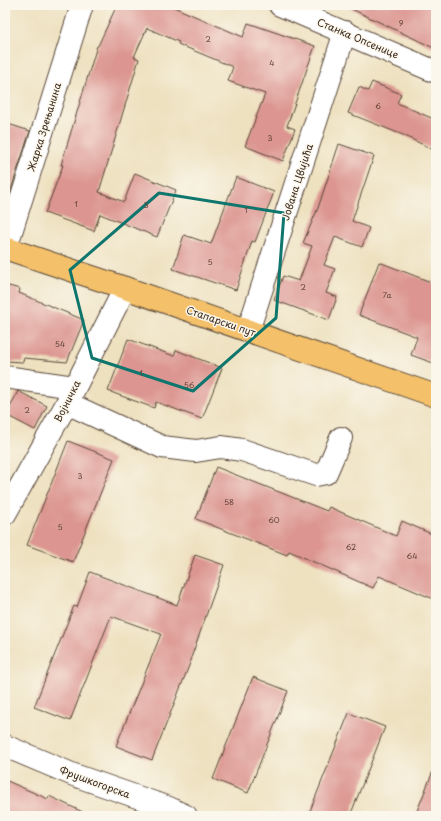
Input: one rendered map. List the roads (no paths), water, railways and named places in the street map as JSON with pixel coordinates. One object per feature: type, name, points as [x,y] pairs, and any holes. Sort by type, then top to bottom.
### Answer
[{"type":"main road","name":"Стапарски пут","points":[[6,248],[436,396]]},
{"type":"street","name":"Жарка Зрењанина","points":[[6,248],[82,5]]},
{"type":"street","name":"Станка Опсенице","points":[[280,5],[436,72]]},
{"type":"street","name":"Јована Цвијића","points":[[248,331],[345,32]]},
{"type":"street","name":"Војничка","points":[[5,514],[70,395],[125,288]]},
{"type":"street","points":[[5,377],[70,395],[162,446],[196,451],[221,447],[242,450],[316,475],[326,473],[341,438]]},
{"type":"street","name":"Фрушкогорска","points":[[5,746],[74,775],[169,808],[186,816]]}]
